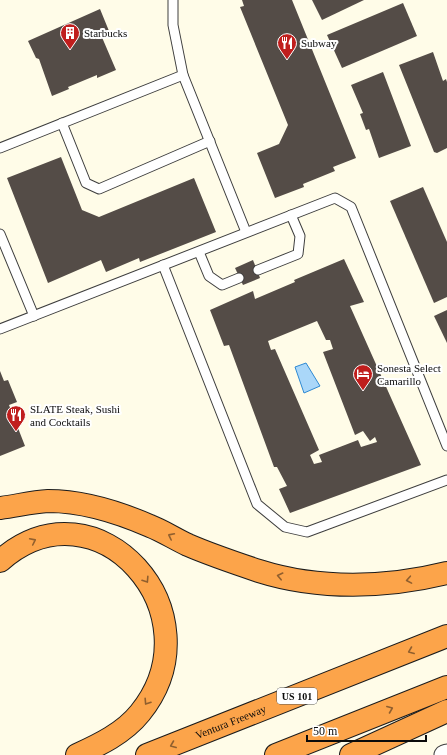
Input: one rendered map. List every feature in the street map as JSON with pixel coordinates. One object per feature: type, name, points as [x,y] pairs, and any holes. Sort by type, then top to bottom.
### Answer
[{"type":"highway","points":[[0,508],[47,502],[76,503],[103,508],[151,526],[207,552],[260,571],[304,580],[325,583],[361,584],[404,581],[447,573]]},
{"type":"highway","points":[[0,561],[10,553],[38,538],[65,534],[90,537],[114,548],[132,562],[146,578],[159,604],[167,634],[159,680],[150,699],[139,714],[126,727],[109,739],[77,755]]},
{"type":"highway","name":"Ventura Freeway","points":[[147,755],[447,636]]},
{"type":"highway","points":[[276,755],[447,687]]},
{"type":"highway","points":[[351,755],[447,711]]},
{"type":"lane","points":[[173,0],[173,25],[183,75],[246,232]]},
{"type":"lane","points":[[0,148],[183,75]]},
{"type":"lane","points":[[62,123],[86,183],[99,189],[210,141]]},
{"type":"lane","points":[[0,330],[335,198],[351,207],[447,446]]},
{"type":"lane","points":[[258,270],[298,254],[300,236],[291,215]]},
{"type":"lane","points":[[0,234],[34,316]]},
{"type":"lane","points":[[199,252],[209,276],[222,285],[239,278]]},
{"type":"lane","points":[[163,265],[257,504],[285,527],[307,532],[447,480]]},
{"type":"water","points":[[306,363],[320,386],[304,393],[295,367]]},
{"type":"building","points":[[242,0],[292,0],[356,158],[333,167],[335,171],[303,184],[304,187],[275,198],[257,153],[279,144],[288,125],[240,7],[244,6]]},
{"type":"building","points":[[312,0],[364,0],[322,20]]},
{"type":"building","points":[[403,3],[417,36],[342,68],[327,35]]},
{"type":"building","name":"Starbucks","points":[[100,9],[109,31],[101,35],[116,70],[97,78],[97,75],[68,87],[69,89],[52,96],[39,59],[36,58],[28,41]]},
{"type":"building","points":[[433,52],[443,81],[446,79],[447,82],[447,148],[437,153],[434,152],[399,65]]},
{"type":"building","points":[[383,72],[411,146],[379,158],[369,129],[366,130],[360,114],[363,113],[351,85]]},
{"type":"building","points":[[61,157],[82,210],[99,217],[194,178],[216,232],[140,262],[139,258],[106,272],[101,260],[48,283],[7,178]]},
{"type":"building","points":[[423,187],[447,242],[447,297],[434,303],[390,201]]},
{"type":"building","name":"Sonesta Select Camarillo","points":[[344,259],[364,302],[350,306],[421,465],[290,513],[279,489],[287,486],[277,467],[274,467],[229,345],[224,346],[210,310],[253,291],[255,299],[295,282],[294,280]],"holes":[[[317,321],[326,340],[330,340],[333,349],[323,352],[355,435],[363,431],[370,441],[375,437],[377,442],[361,447],[358,440],[319,455],[322,462],[314,464],[310,455],[319,450],[275,349],[271,350],[268,341]]]},
{"type":"building","points":[[253,260],[260,278],[243,285],[235,268]]},
{"type":"building","points":[[447,310],[447,343],[434,316]]},
{"type":"building","points":[[0,371],[4,381],[8,380],[17,402],[9,405],[25,446],[0,456]]},
{"type":"place","name":"Starbucks","points":[[70,50]]},
{"type":"place","name":"Subway","points":[[287,60]]},
{"type":"place","name":"Sonesta Select Camarillo","points":[[363,391]]},
{"type":"place","name":"SLATE Steak, Sushi and Cocktails","points":[[16,432]]}]
